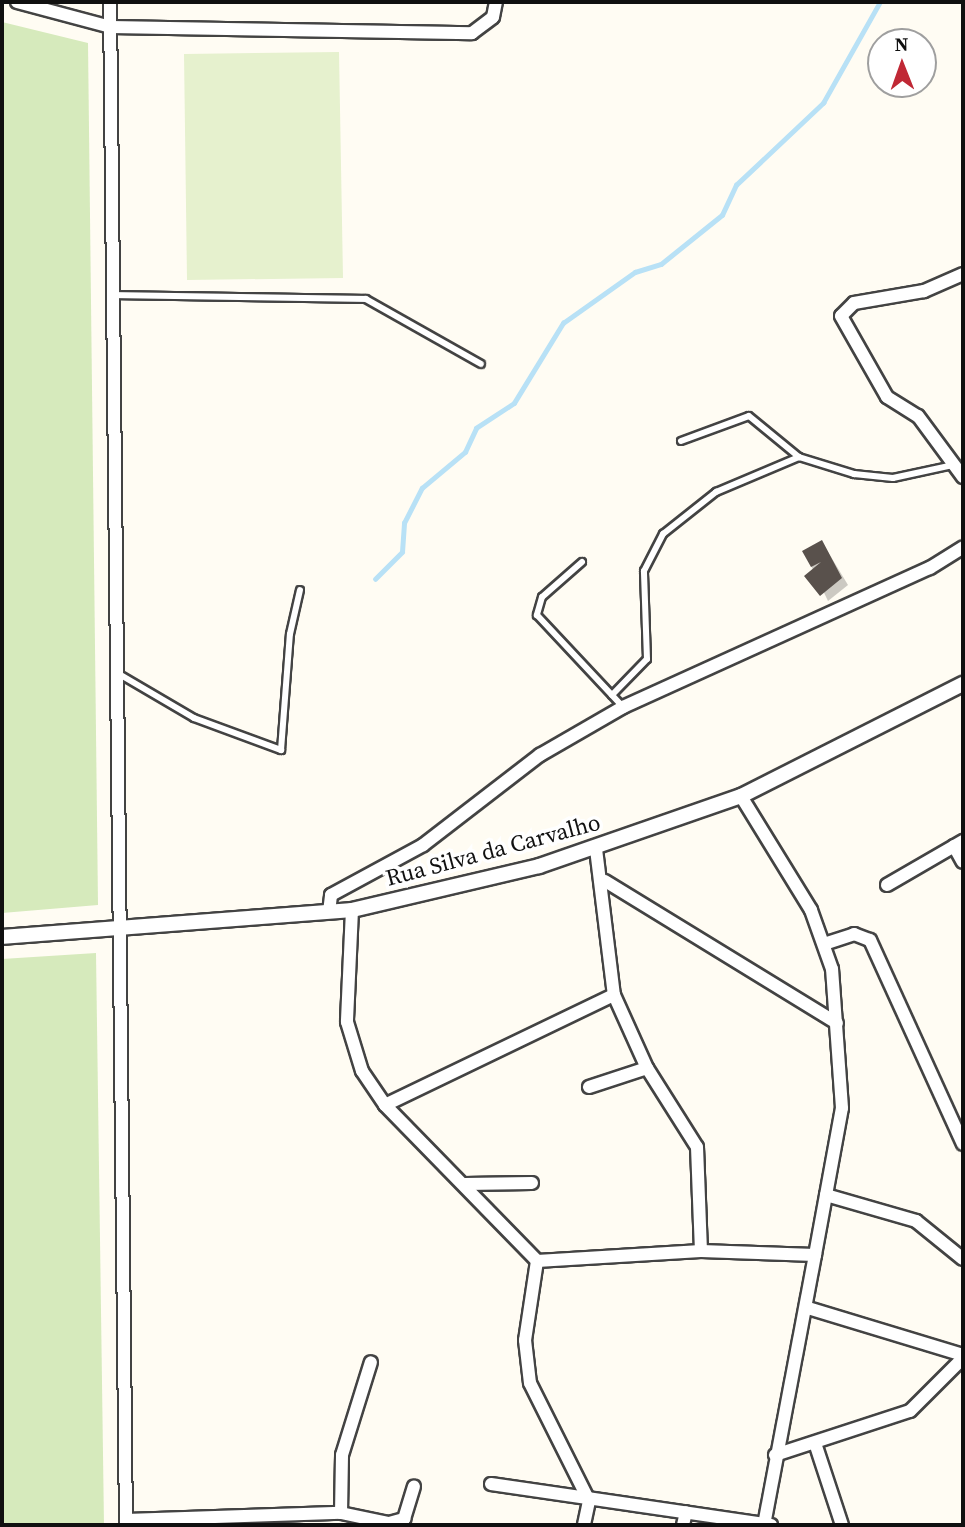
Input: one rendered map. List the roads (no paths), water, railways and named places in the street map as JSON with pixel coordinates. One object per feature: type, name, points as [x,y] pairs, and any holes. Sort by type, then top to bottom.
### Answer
[{"type":"street","points":[[17,2],[111,27],[472,33],[493,16],[496,2]]},
{"type":"street","points":[[110,2],[111,295],[122,931],[126,1523],[341,1513],[389,1523],[404,1519],[414,1486]]},
{"type":"street","points":[[963,274],[924,291],[854,303],[841,316],[887,397],[918,416],[963,477]]},
{"type":"street","points":[[329,912],[331,895],[423,845],[540,755],[623,706],[930,568],[963,547]]},
{"type":"street","name":"Rua Silva da Carvalho","points":[[2,937],[122,931],[352,910],[596,849],[741,796],[963,684]]},
{"type":"street","points":[[491,1484],[589,1501],[686,1512],[766,1525],[775,1455],[808,1308],[842,1108],[837,1023],[824,944],[811,910],[741,796]]},
{"type":"street","points":[[887,885],[959,843],[963,862]]},
{"type":"street","points":[[596,849],[605,881],[614,995],[648,1068],[697,1147],[701,1251]]},
{"type":"street","points":[[605,881],[837,1023]]},
{"type":"street","points":[[352,910],[351,1049],[385,1105],[465,1184],[537,1261]]},
{"type":"street","points":[[824,944],[853,934],[870,940],[963,1144]]},
{"type":"street","points":[[385,1105],[614,995]]},
{"type":"street","points":[[589,1087],[648,1068]]},
{"type":"street","points":[[465,1184],[532,1183]]},
{"type":"street","points":[[826,1195],[916,1221],[963,1259]]},
{"type":"street","points":[[537,1261],[701,1251],[815,1255]]},
{"type":"street","points":[[537,1261],[525,1340],[530,1383],[589,1501],[584,1525]]},
{"type":"street","points":[[808,1308],[961,1359]]},
{"type":"street","points":[[961,1359],[963,1377]]},
{"type":"street","points":[[775,1455],[816,1446],[910,1411],[961,1359]]},
{"type":"street","points":[[341,1513],[342,1455],[371,1362]]},
{"type":"street","points":[[816,1446],[842,1525]]},
{"type":"street","points":[[683,1525],[686,1512]]},
{"type":"lane","points":[[111,295],[366,299],[481,364]]},
{"type":"lane","points":[[681,441],[749,416],[799,457],[874,479],[953,465]]},
{"type":"lane","points":[[612,695],[647,659],[644,571],[663,534],[716,492],[799,457]]},
{"type":"lane","points":[[582,562],[542,597],[537,615],[623,706]]},
{"type":"lane","points":[[119,674],[194,718],[281,750],[300,590]]},
{"type":"waterway","points":[[375,579],[402,552],[404,523],[422,488],[465,452],[476,428],[514,403],[563,323],[635,272],[661,264],[722,215],[736,185],[823,103],[880,2]]}]
